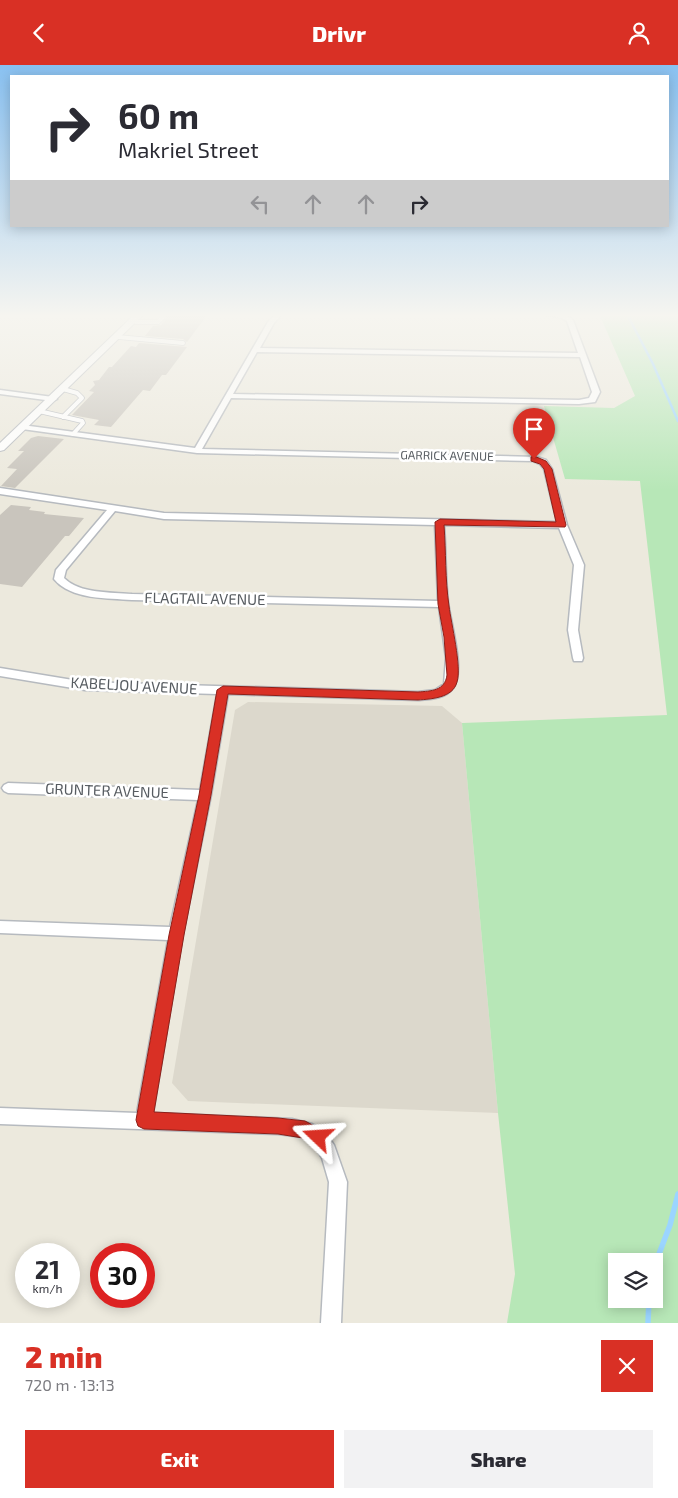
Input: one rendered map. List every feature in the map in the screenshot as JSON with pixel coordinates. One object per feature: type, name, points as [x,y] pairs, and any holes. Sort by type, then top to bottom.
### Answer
[{"type":"street","points":[[0,448],[80,373]]},
{"type":"street","points":[[197,451],[242,373]]},
{"type":"street","points":[[228,396],[579,402],[592,400],[596,396],[588,373]]},
{"type":"street","points":[[0,392],[53,399]]},
{"type":"street","name":"GARRICK AVENUE","points":[[22,427],[197,451],[534,459],[543,462],[548,469],[562,525],[579,565],[573,631],[578,658]]},
{"type":"street","points":[[0,491],[172,517],[562,525]]},
{"type":"street","name":"FLAGTAIL AVENUE","points":[[112,509],[61,570],[59,579],[63,585],[84,591],[132,597],[443,604]]},
{"type":"street","points":[[418,696],[438,694],[452,683],[449,637],[443,604],[440,522]]},
{"type":"street","name":"KABELJOU AVENUE","points":[[0,672],[85,686],[418,696]]},
{"type":"street","points":[[144,1120],[176,935],[205,795],[223,690]]},
{"type":"street","name":"GRUNTER AVENUE","points":[[8,788],[205,795]]},
{"type":"street","points":[[0,927],[176,935]]},
{"type":"street","points":[[0,1116],[278,1126],[305,1130],[318,1137],[327,1148],[334,1164],[338,1182],[330,1323]]},
{"type":"lane","points":[[63,389],[77,393],[82,398],[63,417]]},
{"type":"lane","points":[[40,411],[82,421],[74,435]]},
{"type":"shaded area","points":[[248,702],[442,706],[462,723],[498,1113],[188,1101],[172,1083],[235,710]]},
{"type":"green space","points":[[625,373],[678,373],[678,1323],[507,1323],[515,1274],[498,1113],[462,723],[667,715],[640,481],[565,479],[544,406],[614,408],[635,396]]},
{"type":"building","points":[[105,373],[168,373],[162,375],[150,391],[143,390],[111,427],[94,425],[99,420],[72,415],[94,392],[89,391],[95,385],[93,381],[99,380]]},
{"type":"building","points":[[38,436],[64,439],[15,488],[1,486],[17,469],[7,468],[24,451],[18,451],[31,438]]},
{"type":"building","points":[[11,505],[31,507],[29,510],[45,512],[44,514],[84,518],[69,536],[65,536],[22,587],[0,584],[0,515]]},
{"type":"waterway","points":[[657,373],[678,421]]},
{"type":"waterway","points":[[659,1253],[670,1225],[678,1194]]},
{"type":"waterway","points":[[648,1323],[649,1308]]},
{"type":"route","points":[[318,1137],[305,1130],[278,1126],[144,1120],[176,935],[205,795],[223,690],[418,696],[438,694],[444,691],[452,683],[452,675],[449,637],[443,604],[440,522],[562,525],[551,476],[546,465],[534,459]]}]
